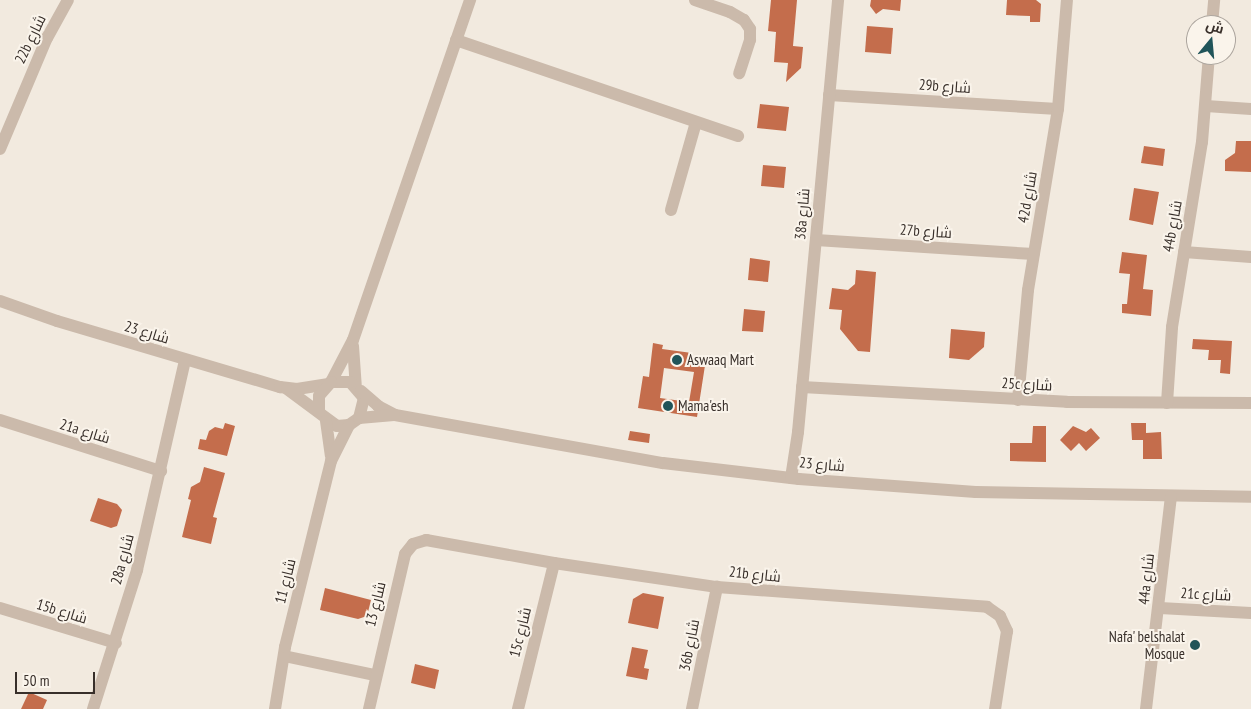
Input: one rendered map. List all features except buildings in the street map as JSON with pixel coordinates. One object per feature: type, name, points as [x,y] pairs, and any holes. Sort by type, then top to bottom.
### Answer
[{"type":"street","name":"22b شارع","points":[[0,149],[48,38],[68,0]]},
{"type":"street","points":[[353,340],[358,388],[364,405],[354,422],[337,426],[323,416],[319,396],[330,383],[353,340],[470,0]]},
{"type":"street","points":[[695,0],[730,12],[744,20],[750,29],[750,40],[739,73]]},
{"type":"street","name":"38a شارع","points":[[795,478],[838,0]]},
{"type":"street","name":"42d شارع","points":[[1018,400],[1034,254],[1058,109],[1067,0]]},
{"type":"street","points":[[1213,15],[1214,0]]},
{"type":"street","points":[[456,40],[738,136]]},
{"type":"street","name":"44b شارع","points":[[1167,402],[1172,327],[1206,106],[1209,65]]},
{"type":"street","name":"29b شارع","points":[[830,95],[1058,109]]},
{"type":"street","points":[[1206,106],[1251,109]]},
{"type":"street","points":[[671,210],[696,122]]},
{"type":"street","name":"27b شارع","points":[[816,240],[1034,254]]},
{"type":"street","points":[[1184,252],[1251,256]]},
{"type":"street","name":"شارع 23","points":[[0,301],[190,361],[287,389],[323,416]]},
{"type":"street","name":"28a شارع","points":[[93,709],[116,644],[190,361]]},
{"type":"street","points":[[330,383],[344,380],[358,388]]},
{"type":"street","name":"شارع 23","points":[[287,389],[330,383]]},
{"type":"street","name":"25c شارع","points":[[802,387],[1018,400],[1251,403]]},
{"type":"street","name":"شارع 23","points":[[358,388],[378,406],[395,415],[597,453],[795,478],[976,492],[1251,497]]},
{"type":"street","name":"شارع 23","points":[[354,422],[395,415]]},
{"type":"street","name":"شارع 11","points":[[323,416],[331,461]]},
{"type":"street","name":"21a شارع","points":[[0,420],[162,470]]},
{"type":"street","name":"شارع 11","points":[[275,709],[285,652],[331,461],[354,422]]},
{"type":"street","name":"44a شارع","points":[[1146,709],[1160,608],[1166,541],[1167,496]]},
{"type":"street","name":"21b شارع","points":[[413,544],[434,541],[554,563],[717,586],[987,607],[1000,616],[1007,631],[995,709]]},
{"type":"street","name":"شارع 13","points":[[369,709],[375,675],[403,560],[413,544]]},
{"type":"street","name":"15c شارع","points":[[518,709],[554,563]]},
{"type":"street","name":"36b شارع","points":[[692,709],[717,586]]},
{"type":"street","name":"15b شارع","points":[[0,608],[116,644]]},
{"type":"street","name":"21c شارع","points":[[1160,608],[1251,613]]},
{"type":"street","points":[[285,652],[375,675]]},
{"type":"place","name":"Aswaaq Mart","points":[[677,360]]},
{"type":"place","name":"Mama'esh","points":[[668,406]]},
{"type":"place","name":"Nafa' belshalat Mosque","points":[[1195,645]]}]
